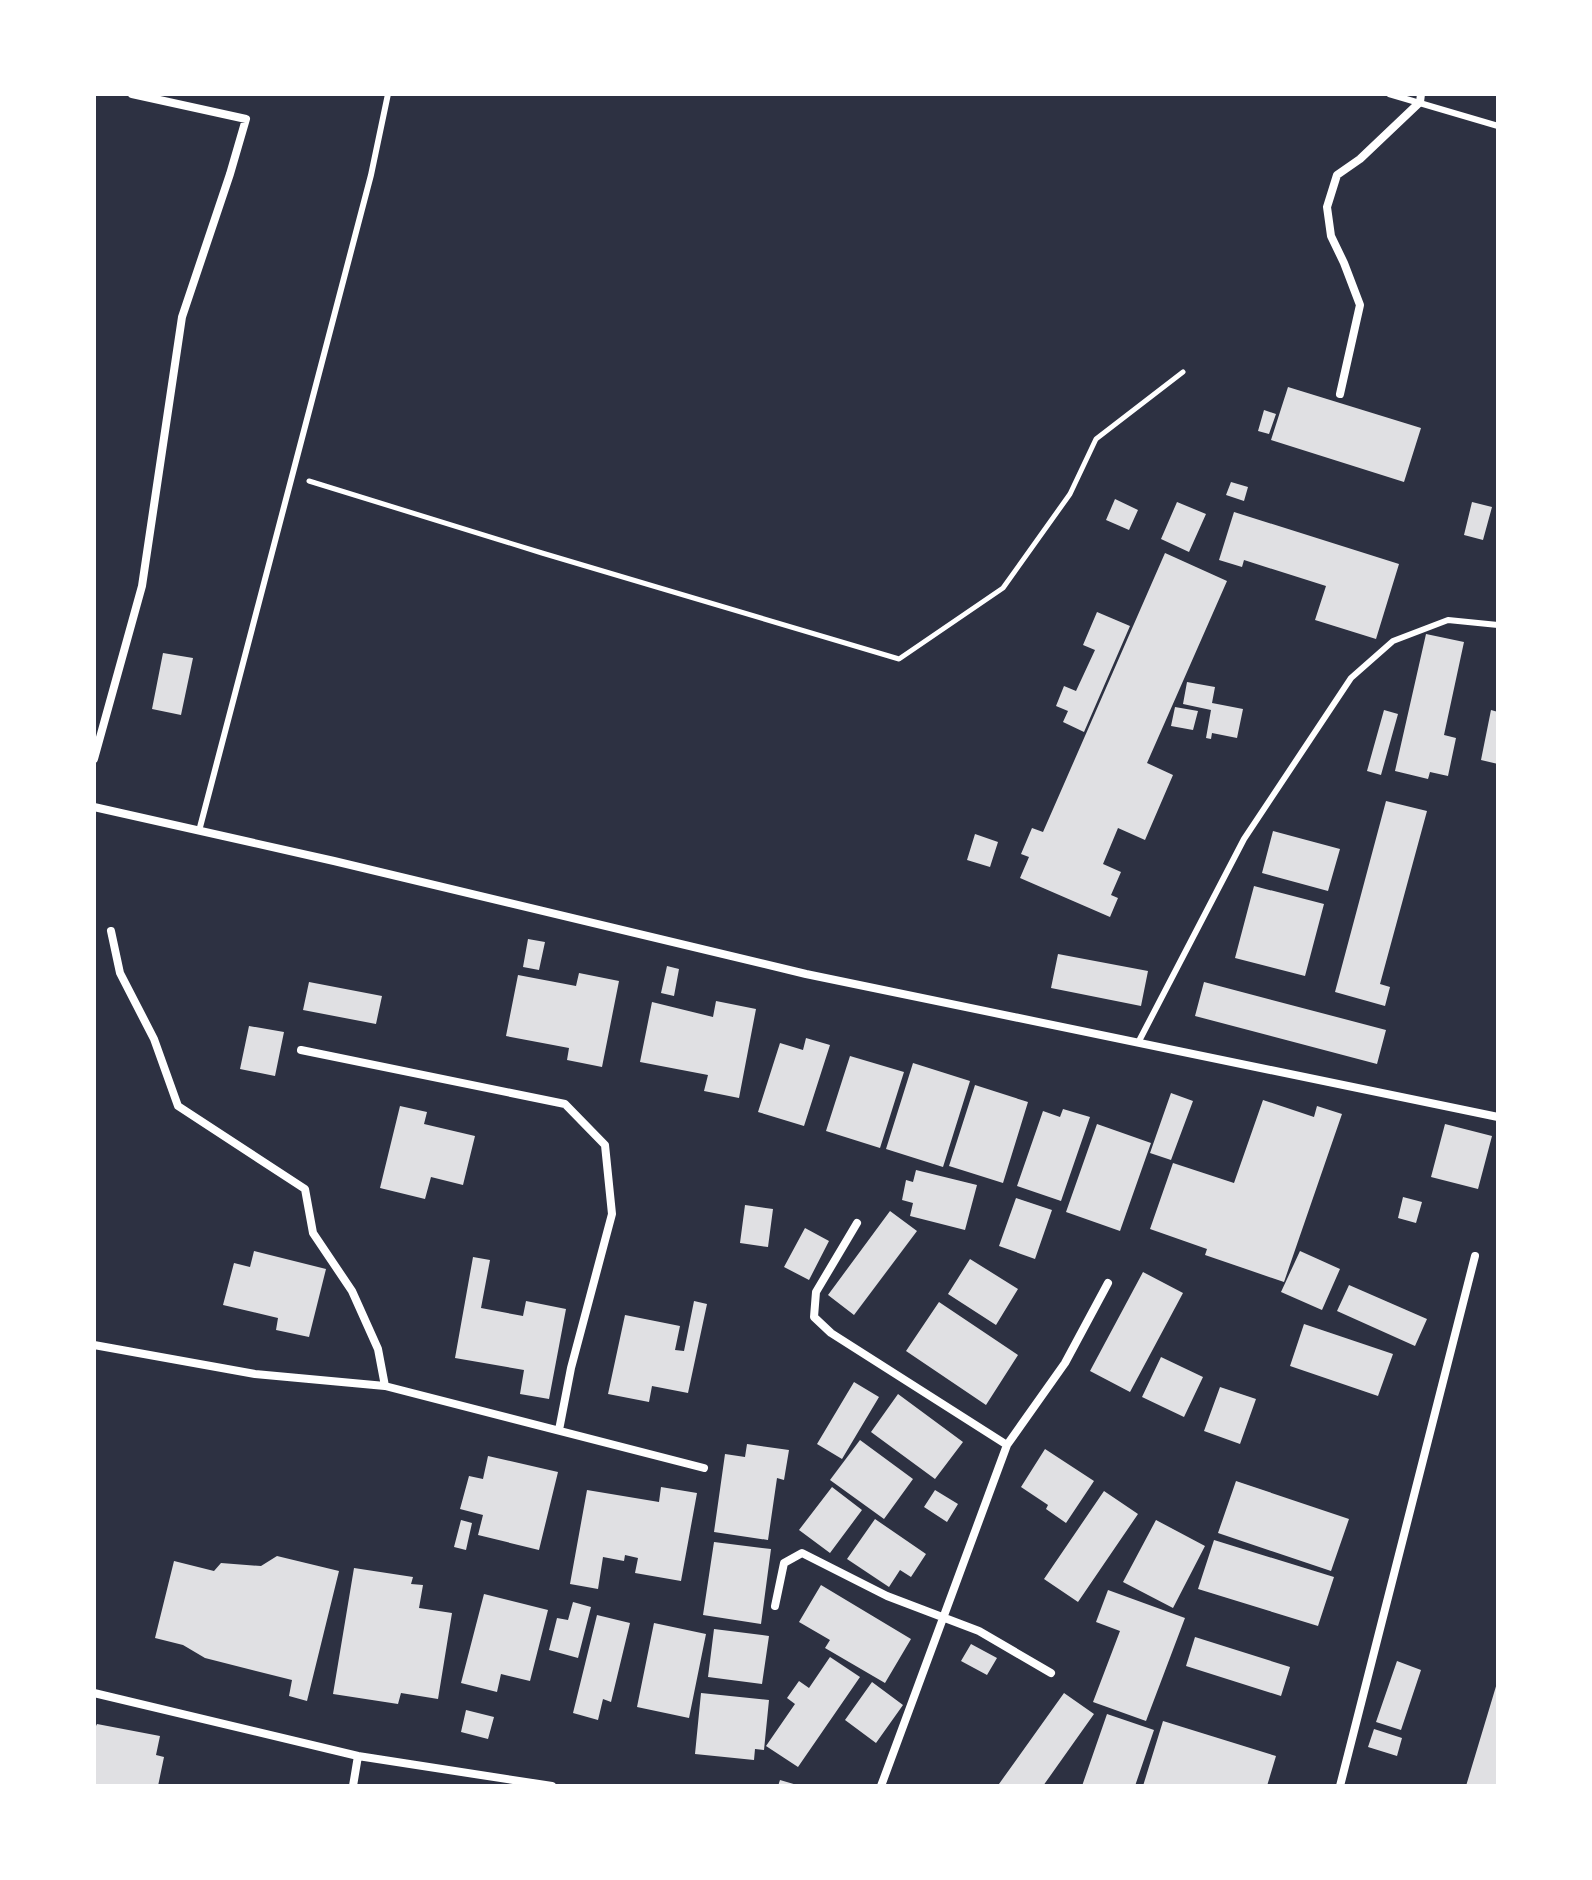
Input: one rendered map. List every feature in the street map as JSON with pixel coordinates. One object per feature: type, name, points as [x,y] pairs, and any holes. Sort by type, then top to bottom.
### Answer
[{"type":"street","points":[[94,759],[142,586],[182,317],[246,119],[132,94]]},
{"type":"street","points":[[1340,394],[1360,305],[1331,236],[1327,207],[1337,175],[1360,159],[1420,98]]},
{"type":"street","points":[[94,807],[806,974],[1498,1117]]},
{"type":"street","points":[[111,931],[120,973],[154,1039],[178,1106],[305,1189],[313,1233],[352,1291],[378,1349],[385,1386]]},
{"type":"street","points":[[301,1050],[565,1104],[605,1145],[612,1214],[571,1368],[559,1430]]},
{"type":"street","points":[[857,1223],[816,1292],[814,1317],[831,1333],[1007,1445]]},
{"type":"street","points":[[1340,1786],[1475,1256]]},
{"type":"street","points":[[881,1786],[1007,1445],[1065,1363],[1108,1283]]},
{"type":"street","points":[[94,1345],[255,1374],[385,1386],[704,1468]]},
{"type":"street","points":[[775,1606],[784,1563],[802,1553],[887,1596],[979,1631],[1051,1673]]},
{"type":"street","points":[[94,1693],[358,1756],[552,1786]]},
{"type":"street","points":[[353,1786],[358,1756]]},
{"type":"lane","points":[[199,831],[371,175],[388,94]]},
{"type":"lane","points":[[1389,94],[1420,98],[1498,126]]},
{"type":"lane","points":[[1139,1041],[1244,839],[1351,678],[1393,641],[1448,620],[1498,625]]},
{"type":"path","points":[[293,475],[899,659],[1003,588],[1070,494],[1096,439],[1183,372]]},
{"type":"building","points":[[1288,387],[1421,428],[1404,482],[1271,440]]},
{"type":"building","points":[[1264,410],[1276,414],[1269,434],[1258,431]]},
{"type":"building","points":[[1231,482],[1248,487],[1244,501],[1226,495]]},
{"type":"building","points":[[1115,499],[1138,510],[1129,530],[1106,520]]},
{"type":"building","points":[[1177,502],[1206,514],[1189,552],[1161,539]]},
{"type":"building","points":[[1472,502],[1492,507],[1483,540],[1464,535]]},
{"type":"building","points":[[1234,512],[1399,564],[1376,639],[1315,620],[1326,586],[1244,560],[1242,567],[1219,560]]},
{"type":"building","points":[[1165,553],[1227,581],[1147,763],[1173,775],[1145,840],[1118,828],[1103,864],[1121,872],[1111,895],[1118,898],[1110,917],[1020,878],[1029,857],[1021,854],[1032,828],[1043,832]]},
{"type":"building","points":[[1097,612],[1130,626],[1084,732],[1063,722],[1068,711],[1056,706],[1064,686],[1076,691],[1095,650],[1083,645]]},
{"type":"building","points":[[1426,634],[1464,642],[1444,735],[1456,738],[1448,776],[1430,772],[1428,779],[1395,771]]},
{"type":"building","points":[[163,653],[193,658],[181,715],[152,709]]},
{"type":"building","points":[[1187,682],[1215,687],[1212,703],[1243,709],[1237,738],[1212,733],[1211,739],[1206,738],[1211,710],[1183,704]]},
{"type":"building","points":[[1175,707],[1198,711],[1193,730],[1171,726]]},
{"type":"building","points":[[1384,710],[1398,714],[1381,775],[1367,771]]},
{"type":"building","points":[[1491,710],[1498,712],[1498,764],[1481,760]]},
{"type":"building","points":[[1386,801],[1427,811],[1380,984],[1390,987],[1385,1006],[1335,992]]},
{"type":"building","points":[[1273,831],[1340,849],[1328,891],[1262,873]]},
{"type":"building","points":[[975,834],[998,842],[990,867],[967,860]]},
{"type":"building","points":[[1254,886],[1324,904],[1305,976],[1235,958]]},
{"type":"building","points":[[528,939],[545,942],[539,970],[523,967]]},
{"type":"building","points":[[1058,954],[1148,971],[1141,1006],[1051,988]]},
{"type":"building","points":[[667,966],[679,969],[674,996],[661,993]]},
{"type":"building","points":[[579,973],[619,981],[602,1067],[567,1060],[569,1048],[506,1036],[518,975],[576,986]]},
{"type":"building","points":[[309,982],[382,996],[376,1024],[303,1010]]},
{"type":"building","points":[[1204,982],[1386,1030],[1377,1064],[1195,1016]]},
{"type":"building","points":[[716,1001],[756,1009],[739,1098],[704,1091],[708,1075],[640,1062],[652,1002],[713,1017]]},
{"type":"building","points":[[249,1026],[284,1032],[275,1076],[240,1069]]},
{"type":"building","points":[[806,1038],[830,1045],[804,1126],[758,1112],[780,1043],[803,1050]]},
{"type":"building","points":[[850,1056],[904,1072],[880,1148],[826,1131]]},
{"type":"building","points":[[913,1063],[970,1081],[943,1167],[886,1149]]},
{"type":"building","points":[[975,1085],[1028,1102],[1003,1183],[949,1166]]},
{"type":"building","points":[[1171,1093],[1193,1101],[1171,1160],[1150,1153]]},
{"type":"building","points":[[1263,1100],[1314,1117],[1317,1106],[1342,1114],[1284,1282],[1205,1255],[1207,1249],[1150,1229],[1173,1163],[1234,1183]]},
{"type":"building","points":[[400,1106],[427,1112],[424,1124],[475,1136],[463,1185],[431,1177],[425,1199],[380,1188]]},
{"type":"building","points":[[1063,1109],[1090,1117],[1061,1201],[1017,1186],[1043,1111],[1060,1117]]},
{"type":"building","points":[[1097,1124],[1151,1143],[1120,1231],[1066,1212]]},
{"type":"building","points":[[1445,1124],[1492,1136],[1478,1189],[1431,1177]]},
{"type":"building","points":[[916,1170],[977,1185],[965,1230],[910,1216],[913,1203],[902,1200],[906,1180],[913,1182]]},
{"type":"building","points":[[1403,1197],[1422,1202],[1416,1223],[1398,1218]]},
{"type":"building","points":[[1016,1198],[1052,1210],[1035,1259],[999,1246]]},
{"type":"building","points":[[745,1205],[773,1209],[768,1247],[740,1243]]},
{"type":"building","points":[[890,1211],[917,1231],[854,1315],[828,1295]]},
{"type":"building","points":[[805,1228],[829,1241],[809,1280],[784,1267]]},
{"type":"building","points":[[254,1251],[326,1269],[309,1337],[276,1330],[278,1318],[223,1305],[234,1263],[250,1267]]},
{"type":"building","points":[[1300,1251],[1340,1269],[1322,1310],[1281,1292]]},
{"type":"building","points":[[473,1257],[490,1260],[481,1308],[523,1316],[526,1301],[566,1309],[549,1399],[520,1394],[524,1370],[455,1358]]},
{"type":"building","points":[[970,1259],[1018,1289],[996,1325],[948,1294]]},
{"type":"building","points":[[1143,1272],[1183,1293],[1130,1392],[1090,1371]]},
{"type":"building","points":[[1349,1285],[1427,1319],[1415,1346],[1337,1311]]},
{"type":"building","points":[[694,1301],[707,1304],[688,1393],[652,1386],[649,1402],[608,1394],[625,1315],[680,1326],[675,1350],[684,1351]]},
{"type":"building","points":[[939,1302],[1018,1355],[986,1405],[906,1351]]},
{"type":"building","points":[[1304,1324],[1393,1354],[1378,1396],[1290,1366]]},
{"type":"building","points":[[1161,1357],[1203,1377],[1184,1417],[1142,1397]]},
{"type":"building","points":[[854,1382],[879,1397],[842,1459],[817,1444]]},
{"type":"building","points":[[1220,1387],[1256,1399],[1240,1444],[1204,1431]]},
{"type":"building","points":[[898,1394],[963,1442],[935,1479],[871,1432]]},
{"type":"building","points":[[860,1440],[913,1479],[884,1519],[830,1480]]},
{"type":"building","points":[[747,1444],[789,1450],[784,1480],[777,1478],[768,1540],[714,1532],[725,1454],[745,1457]]},
{"type":"building","points":[[1045,1449],[1094,1481],[1066,1523],[1046,1509],[1048,1505],[1021,1487]]},
{"type":"building","points":[[488,1456],[558,1472],[539,1550],[478,1535],[483,1515],[460,1509],[469,1476],[483,1479]]},
{"type":"building","points":[[1236,1481],[1349,1519],[1331,1571],[1218,1533]]},
{"type":"building","points":[[661,1487],[697,1493],[681,1581],[635,1573],[638,1558],[625,1555],[624,1561],[603,1557],[598,1589],[570,1584],[587,1490],[659,1502]]},
{"type":"building","points":[[832,1487],[862,1510],[830,1553],[799,1530]]},
{"type":"building","points":[[935,1490],[958,1504],[947,1522],[924,1507]]},
{"type":"building","points":[[1104,1491],[1138,1514],[1078,1602],[1044,1579]]},
{"type":"building","points":[[875,1519],[926,1554],[911,1577],[900,1570],[889,1587],[847,1559]]},
{"type":"building","points":[[461,1520],[472,1523],[466,1550],[454,1547]]},
{"type":"building","points":[[1156,1520],[1205,1546],[1173,1608],[1123,1582]]},
{"type":"building","points":[[1214,1540],[1334,1577],[1318,1626],[1198,1589]]},
{"type":"building","points":[[714,1542],[771,1549],[761,1624],[703,1615]]},
{"type":"building","points":[[277,1556],[339,1571],[307,1701],[289,1696],[292,1680],[205,1658],[183,1645],[155,1638],[174,1561],[214,1571],[221,1563],[261,1566]]},
{"type":"building","points":[[354,1568],[413,1577],[411,1584],[423,1585],[419,1608],[452,1613],[438,1699],[401,1693],[398,1704],[333,1694]]},
{"type":"building","points":[[821,1585],[911,1639],[885,1683],[825,1648],[830,1640],[799,1622]]},
{"type":"building","points":[[1108,1590],[1185,1618],[1146,1721],[1093,1702],[1120,1631],[1096,1622]]},
{"type":"building","points":[[484,1594],[548,1610],[530,1681],[501,1674],[497,1692],[461,1683]]},
{"type":"building","points":[[573,1602],[591,1607],[578,1658],[549,1650],[557,1618],[568,1620]]},
{"type":"building","points":[[597,1615],[630,1623],[611,1702],[603,1699],[598,1720],[573,1713]]},
{"type":"building","points":[[654,1623],[706,1634],[689,1718],[637,1707]]},
{"type":"building","points":[[714,1629],[769,1636],[762,1684],[708,1677]]},
{"type":"building","points":[[1195,1637],[1290,1667],[1281,1696],[1186,1666]]},
{"type":"building","points":[[971,1644],[997,1658],[987,1675],[961,1661]]},
{"type":"building","points":[[830,1657],[860,1677],[798,1767],[766,1746],[795,1704],[787,1698],[799,1681],[809,1688]]},
{"type":"building","points":[[1397,1661],[1421,1670],[1401,1730],[1376,1722]]},
{"type":"building","points":[[872,1682],[903,1705],[876,1743],[845,1720]]},
{"type":"building","points":[[1497,1683],[1498,1786],[1466,1786]]},
{"type":"building","points":[[701,1693],[769,1700],[764,1750],[755,1749],[754,1760],[695,1754]]},
{"type":"building","points":[[1064,1693],[1094,1714],[1043,1786],[1001,1786],[999,1784]]},
{"type":"building","points":[[466,1710],[494,1717],[488,1739],[461,1732]]},
{"type":"building","points":[[1107,1714],[1154,1730],[1135,1786],[1082,1786]]},
{"type":"building","points":[[1163,1721],[1276,1756],[1267,1786],[1143,1786]]},
{"type":"building","points":[[97,1724],[160,1736],[156,1755],[164,1757],[158,1786],[94,1786],[94,1730]]},
{"type":"building","points":[[1374,1729],[1402,1738],[1397,1756],[1368,1747]]},
{"type":"building","points":[[780,1780],[797,1785],[797,1786],[778,1786]]}]
